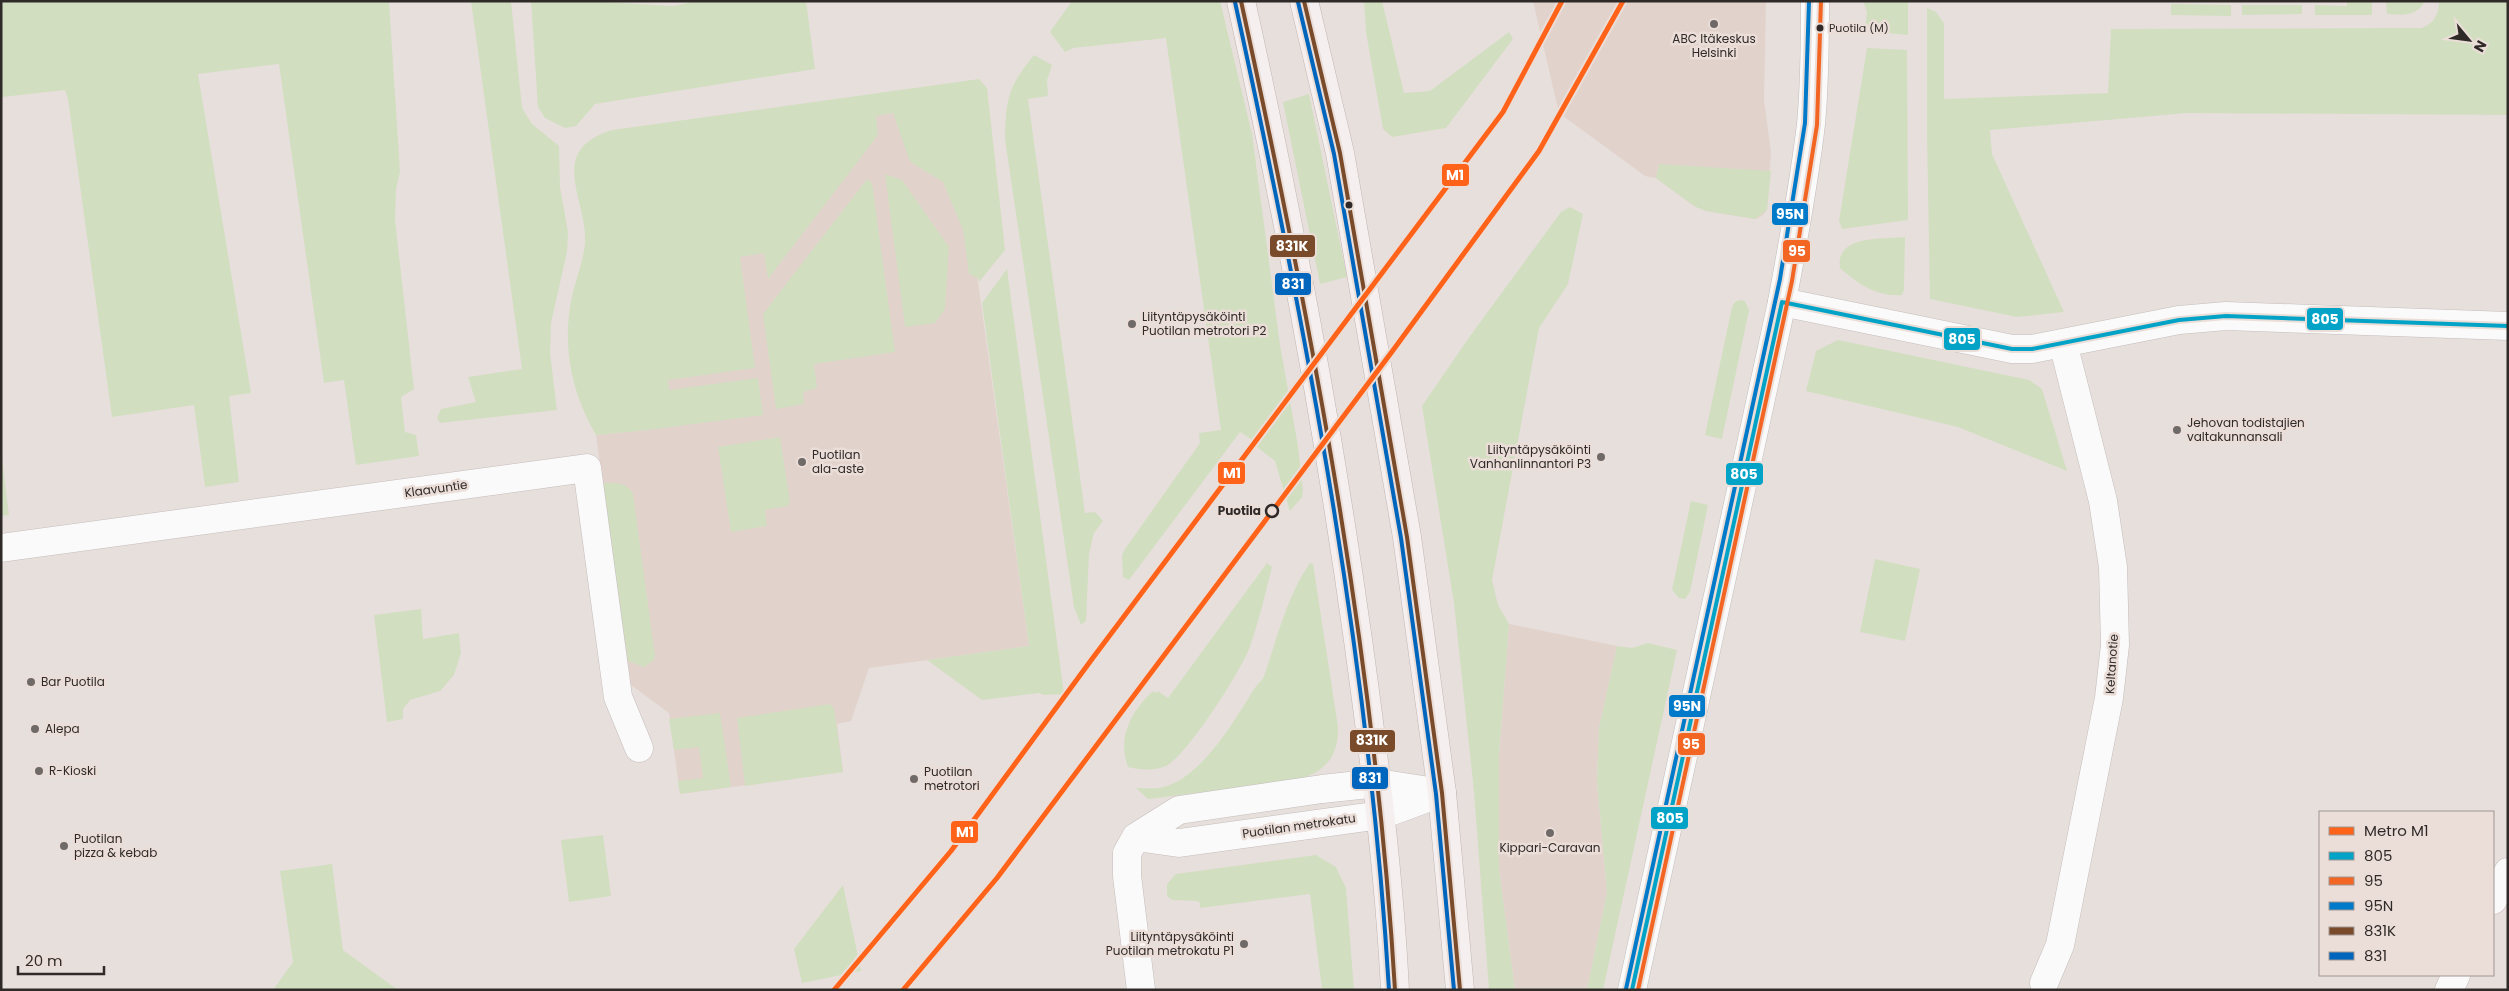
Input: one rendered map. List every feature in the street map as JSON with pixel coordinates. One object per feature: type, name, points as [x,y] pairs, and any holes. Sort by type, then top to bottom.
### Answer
[{"type":"main road","points":[[1241,1],[1279,173],[1317,374],[1345,542],[1378,783],[1395,990]]},
{"type":"main road","points":[[1304,1],[1340,153],[1407,536],[1442,793],[1460,990]]},
{"type":"street","points":[[1632,990],[1782,302],[1811,124],[1815,65],[1814,1]]},
{"type":"street","points":[[1782,302],[2012,349],[2032,349],[2179,320],[2226,316],[2508,326]]},
{"type":"street","name":"Keltanotie","points":[[2044,983],[2060,946],[2109,698],[2115,646],[2113,567],[2102,501],[2063,342]]},
{"type":"street","name":"Klaavuntie","points":[[1,548],[587,468],[618,697],[639,748]]},
{"type":"street","points":[[1141,990],[1126,876],[1127,853],[1136,837],[1179,810],[1378,783],[1442,793]]},
{"type":"street","name":"Puotilan metrokatu","points":[[1136,837],[1179,843],[1381,815],[1442,793]]},
{"type":"street","points":[[2494,898],[2508,872]]},
{"type":"street","points":[[2449,990],[2456,976]]},
{"type":"shaded area","points":[[1533,1],[1766,1],[1764,100],[1771,152],[1767,210],[1762,216],[1755,219],[1706,211],[1694,206],[1656,178],[1645,176],[1559,113]]},
{"type":"shaded area","name":"Puotilan ala-aste","points":[[953,104],[1029,646],[869,668],[851,721],[837,724],[843,772],[680,794],[669,713],[631,685],[596,435],[648,430],[620,154]]},
{"type":"shaded area","name":"Kippari-Caravan","points":[[1509,624],[1617,646],[1599,728],[1597,782],[1607,892],[1587,990],[1515,990],[1499,869],[1499,755]]},
{"type":"green space","points":[[1,1],[389,1],[400,172],[396,189],[395,220],[414,389],[401,397],[405,432],[416,435],[419,456],[356,465],[344,380],[324,383],[279,64],[198,74],[251,393],[229,396],[239,482],[205,487],[194,405],[112,417],[68,99],[65,90],[2,97]]},
{"type":"green space","points":[[471,1],[511,1],[522,108],[532,124],[559,146],[560,187],[568,232],[567,252],[551,323],[550,353],[557,410],[440,423],[437,418],[441,409],[476,402],[468,377],[522,369]]},
{"type":"green space","points":[[531,1],[587,1],[673,6],[697,1],[806,1],[815,69],[595,104],[576,126],[565,128],[545,118],[538,107]]},
{"type":"green space","points":[[1072,1],[1220,1],[1252,134],[1280,345],[1298,446],[1303,491],[1302,497],[1290,511],[1275,461],[1251,442],[1251,439],[1240,432],[1129,580],[1123,577],[1122,555],[1125,549],[1200,443],[1199,433],[1221,430],[1166,38],[1073,48],[1065,52],[1050,32]]},
{"type":"green space","points":[[1364,1],[1382,1],[1404,93],[1430,91],[1509,32],[1513,39],[1446,128],[1392,137],[1383,129],[1366,32]]},
{"type":"green space","points":[[1863,1],[1908,1],[1908,35],[1865,31],[1867,12]]},
{"type":"green space","points":[[2425,1],[2418,10],[2409,14],[2387,14],[2386,2]]},
{"type":"green space","points":[[2439,1],[2508,1],[2508,115],[2187,113],[1990,130],[1992,154],[2064,312],[2017,317],[1930,299],[1927,8],[1936,12],[1944,23],[1944,99],[2108,93],[2111,29],[2421,28],[2435,18]]},
{"type":"green space","points":[[2347,2],[2372,2],[2372,15],[2315,15],[2315,5],[2347,6]]},
{"type":"green space","points":[[2171,4],[2231,5],[2231,16],[2171,15]]},
{"type":"green space","points":[[2242,5],[2302,5],[2302,14],[2242,15]]},
{"type":"green space","points":[[1867,48],[1907,50],[1908,220],[1842,229],[1839,221]]},
{"type":"green space","points":[[1034,55],[1052,65],[1047,80],[1048,96],[1028,99],[1085,513],[1095,512],[1103,521],[1094,533],[1089,554],[1086,621],[1081,625],[1074,607],[1005,139],[1006,113],[1010,94],[1025,66]]},
{"type":"green space","points":[[979,79],[987,88],[1005,250],[979,282],[978,278],[969,274],[963,230],[943,182],[912,163],[909,159],[893,113],[876,116],[878,135],[768,279],[764,253],[740,257],[755,368],[668,380],[669,390],[758,378],[763,415],[596,435],[581,405],[576,389],[569,357],[568,341],[571,299],[585,243],[584,227],[574,178],[575,164],[580,150],[592,139],[612,130]]},
{"type":"green space","points":[[1309,94],[1347,277],[1320,284],[1283,102]]},
{"type":"green space","points":[[1659,164],[1771,171],[1767,210],[1755,219],[1706,211],[1694,206],[1656,178]]},
{"type":"green space","points":[[885,174],[902,180],[949,247],[945,309],[935,323],[905,327]]},
{"type":"green space","points":[[867,179],[872,183],[895,352],[814,364],[817,388],[803,392],[804,404],[776,409],[763,314]]},
{"type":"green space","points":[[1570,207],[1583,214],[1568,284],[1539,328],[1492,580],[1498,605],[1509,624],[1499,755],[1499,869],[1515,990],[1489,990],[1474,792],[1454,603],[1422,406],[1470,336],[1561,212]]},
{"type":"green space","points":[[1905,237],[1904,290],[1902,295],[1876,292],[1840,268],[1840,257],[1852,244],[1873,239]]},
{"type":"green space","points":[[1007,269],[1064,694],[1044,695],[1039,693],[982,700],[927,660],[1029,646],[982,303]]},
{"type":"green space","points":[[1745,301],[1749,310],[1722,439],[1705,435],[1732,307],[1735,302]]},
{"type":"green space","points":[[1838,340],[2029,380],[2042,389],[2067,471],[1958,427],[1806,391],[1816,351]]},
{"type":"green space","points":[[780,437],[790,502],[787,506],[765,510],[767,526],[731,532],[718,447]]},
{"type":"green space","points":[[1,451],[9,515],[1,516]]},
{"type":"green space","points":[[603,483],[624,485],[633,494],[655,656],[654,660],[644,667],[628,661]]},
{"type":"green space","points":[[1691,501],[1708,505],[1690,592],[1685,599],[1679,598],[1672,590]]},
{"type":"green space","points":[[1875,559],[1920,569],[1905,641],[1860,632]]},
{"type":"green space","points":[[1267,563],[1272,567],[1249,649],[1235,676],[1212,712],[1187,747],[1166,766],[1147,770],[1128,767],[1124,746],[1125,735],[1138,707],[1153,691],[1156,693],[1158,691],[1168,698]]},
{"type":"green space","points":[[1310,563],[1313,564],[1338,727],[1338,738],[1332,756],[1320,769],[1293,781],[1148,799],[1136,788],[1159,788],[1184,778],[1217,745],[1254,689],[1263,679],[1288,604]]},
{"type":"green space","points":[[421,609],[423,639],[459,633],[461,653],[454,675],[440,691],[410,700],[403,709],[403,719],[387,722],[374,615]]},
{"type":"green space","points":[[1648,643],[1677,650],[1603,990],[1587,990],[1607,892],[1597,782],[1599,728],[1617,646],[1632,648]]},
{"type":"green space","points":[[830,704],[834,708],[843,772],[745,786],[737,718]]},
{"type":"green space","points":[[720,713],[731,787],[680,794],[678,781],[703,778],[699,747],[674,750],[669,719]]},
{"type":"green space","points":[[603,835],[611,896],[569,902],[561,840]]},
{"type":"green space","points":[[1316,855],[1336,867],[1346,888],[1354,990],[1322,990],[1310,894],[1200,908],[1200,903],[1197,901],[1172,900],[1167,896],[1167,884],[1176,874]]},
{"type":"green space","points":[[332,864],[343,950],[398,990],[273,990],[293,962],[280,871]]},
{"type":"green space","points":[[843,885],[861,971],[802,983],[794,949]]},
{"type":"metro line","name":"M1","points":[[834,990],[951,851],[1092,659],[1503,112],[1562,1]]},
{"type":"metro line","name":"M1","points":[[903,990],[997,878],[1391,353],[1539,151],[1623,1]]},
{"type":"transit line","name":"831K","points":[[1241,1],[1292,246],[1337,492],[1356,616],[1372,741],[1386,865],[1395,990]]},
{"type":"transit line","name":"831K","points":[[1304,1],[1340,153],[1407,537],[1442,793],[1460,990]]},
{"type":"transit line","name":"95N","points":[[1626,989],[1780,279],[1805,123],[1809,1]]},
{"type":"transit line","name":"95","points":[[1638,990],[1792,281],[1817,125],[1821,1]]},
{"type":"transit line","name":"831","points":[[1235,2],[1286,247],[1331,493],[1366,741],[1380,865],[1389,990]]},
{"type":"transit line","name":"831","points":[[1298,2],[1334,154],[1401,538],[1436,794],[1454,990]]},
{"type":"transit line","name":"805","points":[[1782,302],[2012,349],[2032,349],[2179,320],[2226,316],[2508,326]]},
{"type":"transit line","name":"805","points":[[1632,990],[1782,302]]},
{"type":"place","name":"ABC Itäkeskus Helsinki","points":[[1714,24]]},
{"type":"place","name":"Puotila (M)","points":[[1820,28]]},
{"type":"place","name":"Liityntäpysäköinti Puotilan metrotori P2","points":[[1132,324]]},
{"type":"place","name":"Jehovan todistajien valtakunnansali","points":[[2177,430]]},
{"type":"place","name":"Liityntäpysäköinti Vanhanlinnantori P3","points":[[1601,457]]},
{"type":"place","name":"Puotilan ala-aste","points":[[802,462]]},
{"type":"place","name":"Puotila","points":[[1272,511]]},
{"type":"place","name":"Bar Puotila","points":[[31,682]]},
{"type":"place","name":"Alepa","points":[[35,729]]},
{"type":"place","name":"R-Kioski","points":[[39,771]]},
{"type":"place","name":"Puotilan metrotori","points":[[914,779]]},
{"type":"place","name":"Kippari-Caravan","points":[[1550,833]]},
{"type":"place","name":"Puotilan pizza & kebab","points":[[64,846]]},
{"type":"place","name":"Liityntäpysäköinti Puotilan metrokatu P1","points":[[1244,944]]}]
